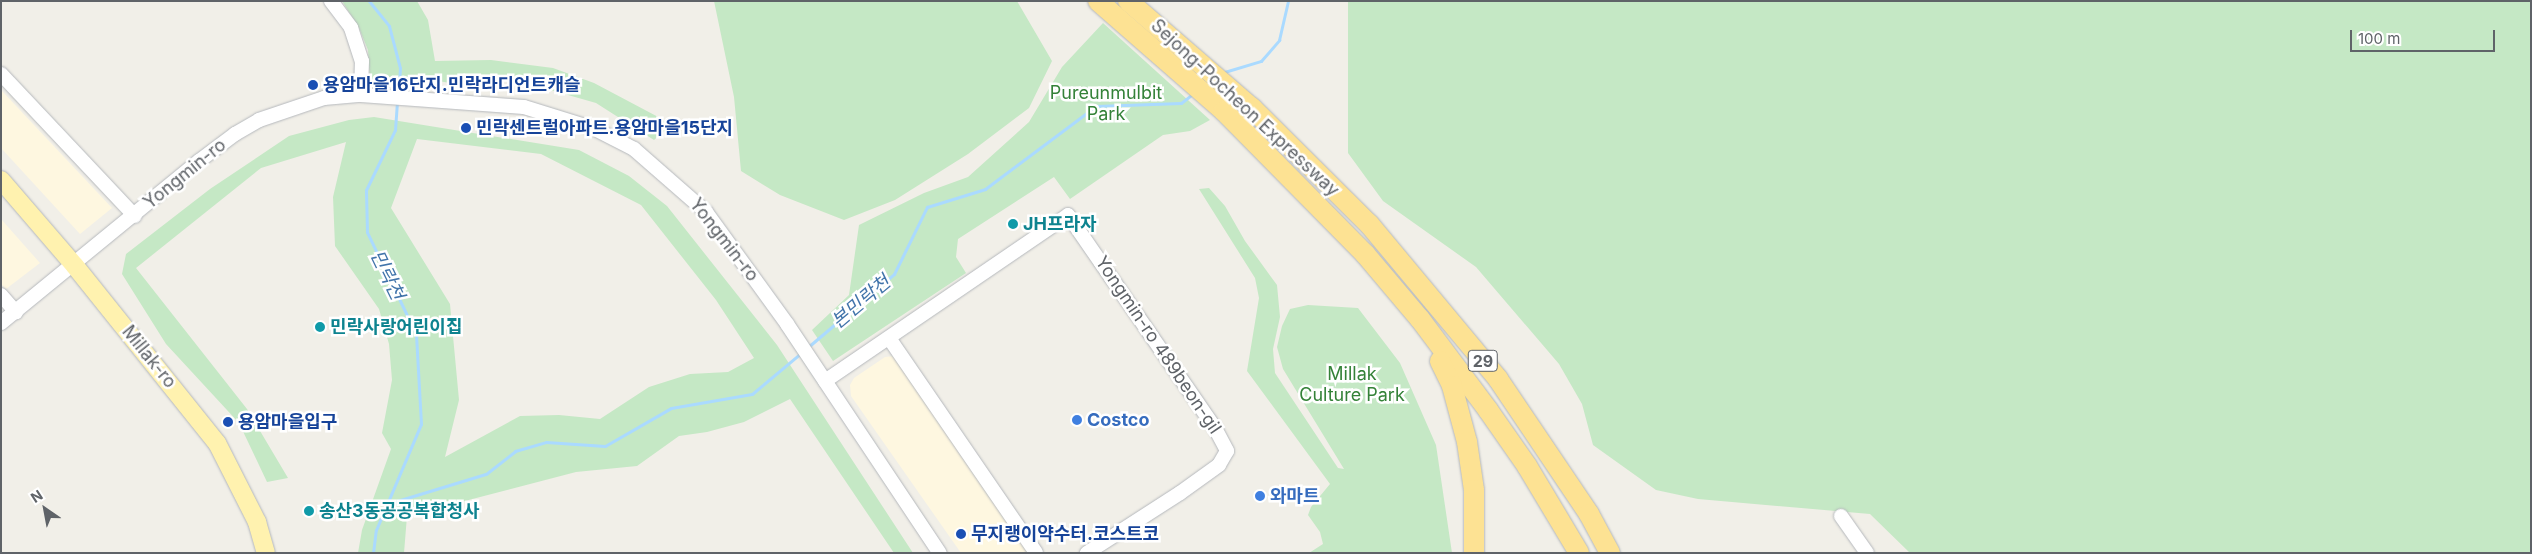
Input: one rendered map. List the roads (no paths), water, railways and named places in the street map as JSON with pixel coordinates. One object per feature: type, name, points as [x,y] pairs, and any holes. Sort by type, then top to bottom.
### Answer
[{"type":"highway","name":"Sejong-Pocheon Expressway","points":[[1098,1],[1224,111],[1317,205],[1420,319],[1527,466],[1579,553]]},
{"type":"highway","name":"Sejong-Pocheon Expressway","points":[[1128,1],[1252,108],[1369,224],[1498,379],[1588,514],[1610,553]]},
{"type":"highway","points":[[1420,319],[1452,386],[1467,442],[1474,490],[1474,553]]},
{"type":"main road","name":"Millak-ro","points":[[1,180],[75,266],[228,458],[257,522],[266,553]]},
{"type":"street","points":[[332,1],[351,28],[362,60],[361,95]]},
{"type":"street","points":[[1,74],[135,216]]},
{"type":"street","name":"Yongmin-ro","points":[[1,323],[75,266],[235,134],[292,107],[324,98],[361,95],[426,99],[524,107],[595,129],[634,149],[706,212],[787,324],[825,381]]},
{"type":"street","name":"Yongmin-ro 489beon-gil","points":[[825,381],[1068,215],[1220,435],[1227,451],[1226,458],[1219,464],[1087,553]]},
{"type":"street","points":[[1,295],[16,312]]},
{"type":"street","points":[[889,338],[1036,553]]},
{"type":"street","points":[[825,381],[940,553]]},
{"type":"street","points":[[1841,516],[1867,553]]},
{"type":"waterway","name":"민락천","points":[[369,1],[389,26],[400,68],[398,95]]},
{"type":"waterway","name":"본민락천","points":[[1221,73],[1261,61],[1279,40],[1288,1]]},
{"type":"waterway","name":"본민락천","points":[[808,347],[894,274],[927,207],[985,189],[1096,106],[1181,103],[1194,93]]},
{"type":"waterway","name":"민락천","points":[[373,553],[376,530],[421,424],[416,334],[367,232],[366,190],[395,130],[397,101]]},
{"type":"waterway","name":"본민락천","points":[[387,504],[486,474],[515,451],[546,442],[605,446],[671,408],[752,394],[801,353]]},
{"type":"place","name":"용암마을16단지.민락라디언트캐슬","points":[[313,85]]},
{"type":"place","name":"민락센트럴아파트.용암마을15단지","points":[[466,128]]},
{"type":"place","name":"JH프라자","points":[[1013,224]]},
{"type":"place","name":"민락사랑어린이집","points":[[320,327]]},
{"type":"place","name":"Costco","points":[[1077,420]]},
{"type":"place","name":"용암마을입구","points":[[228,422]]},
{"type":"place","name":"와마트","points":[[1260,496]]},
{"type":"place","name":"송산3동공공복합청사","points":[[309,511]]},
{"type":"place","name":"무지랭이약수터.코스트코","points":[[961,534]]},
{"type":"park label","name":"Pureunmulbit Park","points":[[1106,104]]},
{"type":"park label","name":"Millak Culture Park","points":[[1352,385]]}]
